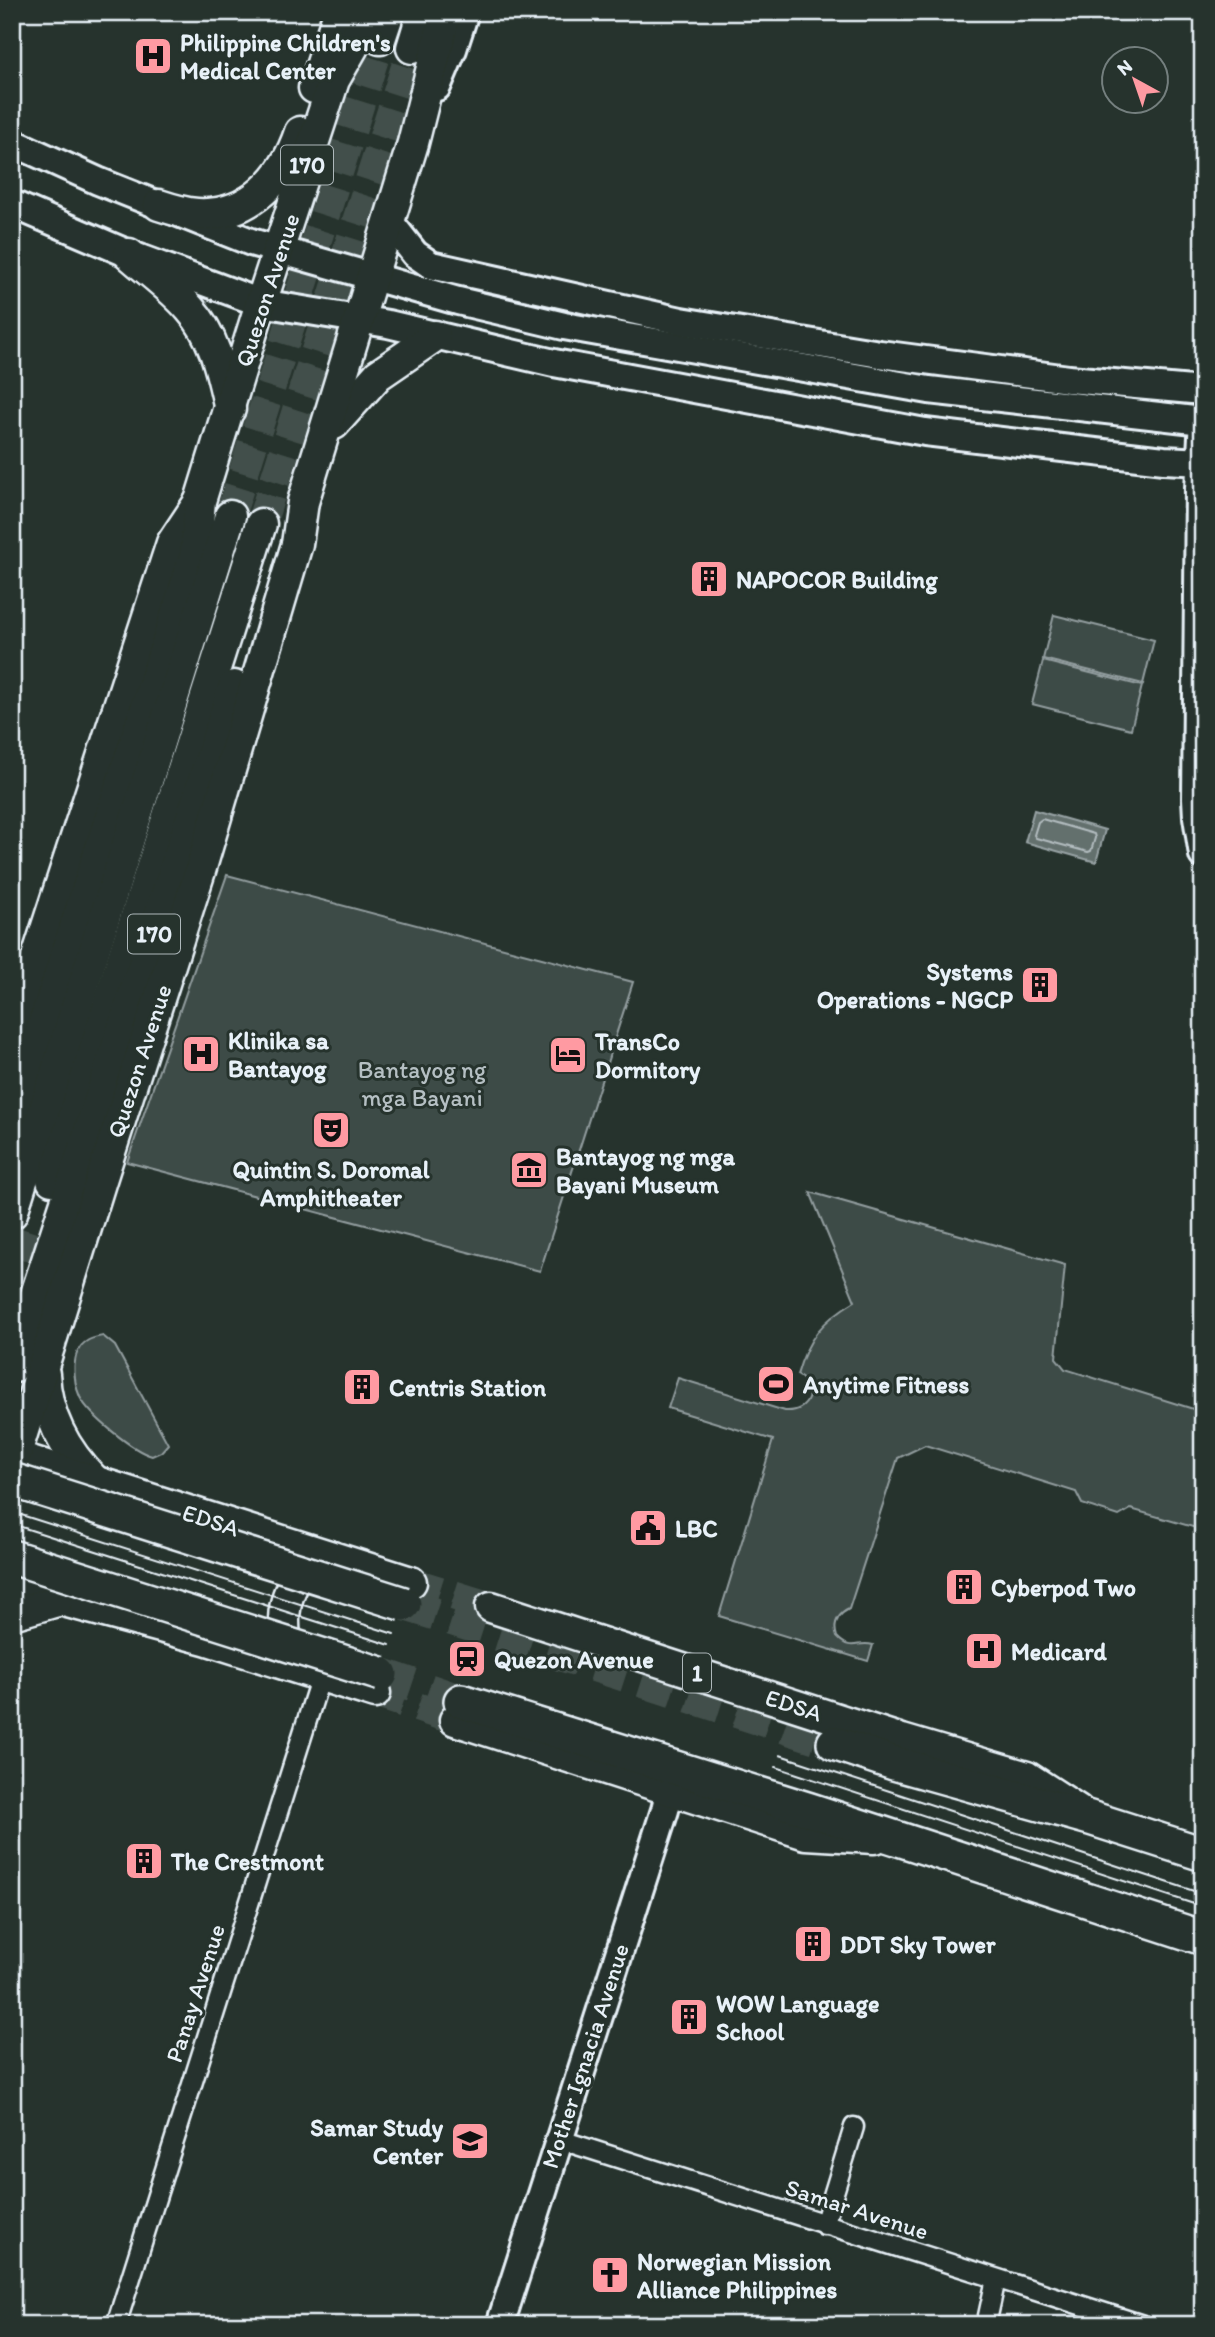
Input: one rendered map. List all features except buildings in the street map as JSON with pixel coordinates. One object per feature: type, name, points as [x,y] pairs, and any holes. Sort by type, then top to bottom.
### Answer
[{"type":"highway","name":"EDSA","points":[[13,1466],[407,1593]]},
{"type":"highway","points":[[12,1557],[378,1684]]},
{"type":"highway","points":[[458,1710],[810,1810],[1203,1938]]},
{"type":"highway","name":"EDSA","points":[[834,1743],[1203,1854]]},
{"type":"main road","name":"Quezon Avenue","points":[[12,1121],[195,555],[200,501],[261,303],[334,79],[354,45],[365,12]]},
{"type":"main road","points":[[412,48],[423,12]]},
{"type":"main road","name":"Quezon Avenue","points":[[13,1466],[96,1193],[200,871],[297,544],[303,502],[413,143],[446,12]]},
{"type":"main road","name":"Quezon Avenue","points":[[413,143],[453,49],[465,12]]},
{"type":"main road","name":"Quezon Avenue","points":[[334,79],[335,24]]},
{"type":"main road","points":[[159,205],[199,214],[220,212],[241,205],[265,190],[285,167],[295,149],[335,24]]},
{"type":"main road","points":[[12,142],[251,242],[372,278],[564,326],[916,388],[1203,420],[1199,488],[1196,807],[1203,855]]},
{"type":"main road","points":[[12,204],[129,254],[261,303],[359,319],[554,363],[925,432],[1164,460],[1202,462]]},
{"type":"main road","points":[[389,221],[415,254],[430,265],[681,321],[970,368],[1203,391]]},
{"type":"main road","points":[[129,254],[175,293],[199,320],[213,346],[230,409]]},
{"type":"main road","points":[[322,442],[342,413],[378,375],[435,336]]},
{"type":"main road","name":"Quezon Avenue","points":[[12,1034],[172,543],[200,501]]},
{"type":"main road","name":"Quezon Avenue","points":[[12,1368],[281,540],[303,502]]},
{"type":"main road","name":"Quezon Avenue","points":[[25,1220],[230,516]]},
{"type":"main road","name":"Quezon Avenue","points":[[25,1220],[261,524]]},
{"type":"main road","points":[[44,1367],[46,1396],[54,1423],[71,1454],[98,1483]]},
{"type":"main road","points":[[13,1466],[258,1552],[299,1548]]},
{"type":"main road","name":"EDSA","points":[[13,1466],[98,1483],[333,1557],[407,1593]]},
{"type":"main road","points":[[311,1673],[293,1658],[284,1632],[286,1604],[298,1579],[307,1569],[318,1560],[333,1557]]},
{"type":"main road","points":[[12,1587],[205,1639],[311,1673],[378,1684]]},
{"type":"main road","points":[[12,1614],[57,1601]]},
{"type":"main road","name":"EDSA","points":[[491,1607],[889,1736],[1027,1777],[1090,1818]]},
{"type":"main road","points":[[458,1710],[670,1788],[806,1834],[896,1839]]},
{"type":"main road","name":"Mother Ignacia Avenue","points":[[500,2325],[670,1788]]},
{"type":"street","name":"Panay Avenue","points":[[116,2325],[311,1673]]},
{"type":"street","points":[[824,2225],[854,2127]]},
{"type":"street","name":"Samar Avenue","points":[[558,2139],[1143,2325]]},
{"type":"street","points":[[986,2325],[996,2279]]},
{"type":"green space","points":[[1054,615],[1154,640],[1143,684],[1043,659]]},
{"type":"green space","points":[[1043,661],[1142,686],[1131,729],[1032,704]]},
{"type":"green space","name":"Bantayog ng mga Bayani","points":[[227,875],[633,982],[540,1271],[127,1162]]},
{"type":"green space","points":[[810,1192],[1065,1265],[1056,1358],[1065,1369],[1203,1412],[1203,1530],[1131,1509],[1119,1516],[1082,1504],[1076,1492],[925,1445],[898,1458],[849,1609],[839,1617],[836,1624],[837,1637],[842,1642],[851,1645],[873,1645],[868,1661],[719,1616],[773,1440],[668,1408],[678,1378],[785,1411],[794,1411],[805,1404],[808,1386],[797,1375],[806,1350],[825,1323],[855,1301]]},
{"type":"green space","points":[[103,1336],[115,1346],[168,1444],[161,1452],[152,1456],[123,1440],[102,1422],[80,1397],[76,1383],[75,1359],[89,1340]]},
{"type":"water","points":[[1034,810],[1105,830],[1096,862],[1025,842]]},
{"type":"tunnel","points":[[230,516],[380,39]]},
{"type":"tunnel","points":[[261,524],[412,48]]},
{"type":"tunnel","points":[[12,1304],[37,1227]]},
{"type":"tunnel","points":[[411,1582],[491,1607]]},
{"type":"tunnel","points":[[404,1604],[834,1743]]},
{"type":"tunnel","points":[[381,1674],[461,1701]]},
{"type":"tunnel","points":[[375,1693],[455,1720]]},
{"type":"tram line","points":[[12,1512],[394,1634]]},
{"type":"tram line","points":[[12,1524],[390,1645]]},
{"type":"tram line","points":[[780,1755],[1203,1894]]},
{"type":"tram line","points":[[776,1767],[1203,1907]]},
{"type":"place","name":"Philippine Children's Medical Center","points":[[153,56]]},
{"type":"place","name":"NAPOCOR Building","points":[[709,579]]},
{"type":"place","name":"Systems Operations - NGCP","points":[[1040,985]]},
{"type":"place","name":"Klinika sa Bantayog","points":[[201,1054]]},
{"type":"place","name":"TransCo Dormitory","points":[[568,1055]]},
{"type":"place","name":"Quintin S. Doromal Amphitheater","points":[[331,1130]]},
{"type":"place","name":"Bantayog ng mga Bayani Museum","points":[[529,1170]]},
{"type":"place","name":"Anytime Fitness","points":[[776,1384]]},
{"type":"place","name":"Centris Station","points":[[362,1387]]},
{"type":"place","name":"LBC","points":[[648,1528]]},
{"type":"place","name":"Cyberpod Two","points":[[964,1587]]},
{"type":"place","name":"Medicard","points":[[984,1651]]},
{"type":"place","name":"Quezon Avenue","points":[[467,1659]]},
{"type":"place","name":"The Crestmont","points":[[144,1861]]},
{"type":"place","name":"DDT Sky Tower","points":[[813,1944]]},
{"type":"place","name":"WOW Language School","points":[[689,2017]]},
{"type":"place","name":"Samar Study Center","points":[[470,2141]]},
{"type":"place","name":"Norwegian Mission Alliance Philippines","points":[[610,2275]]}]
